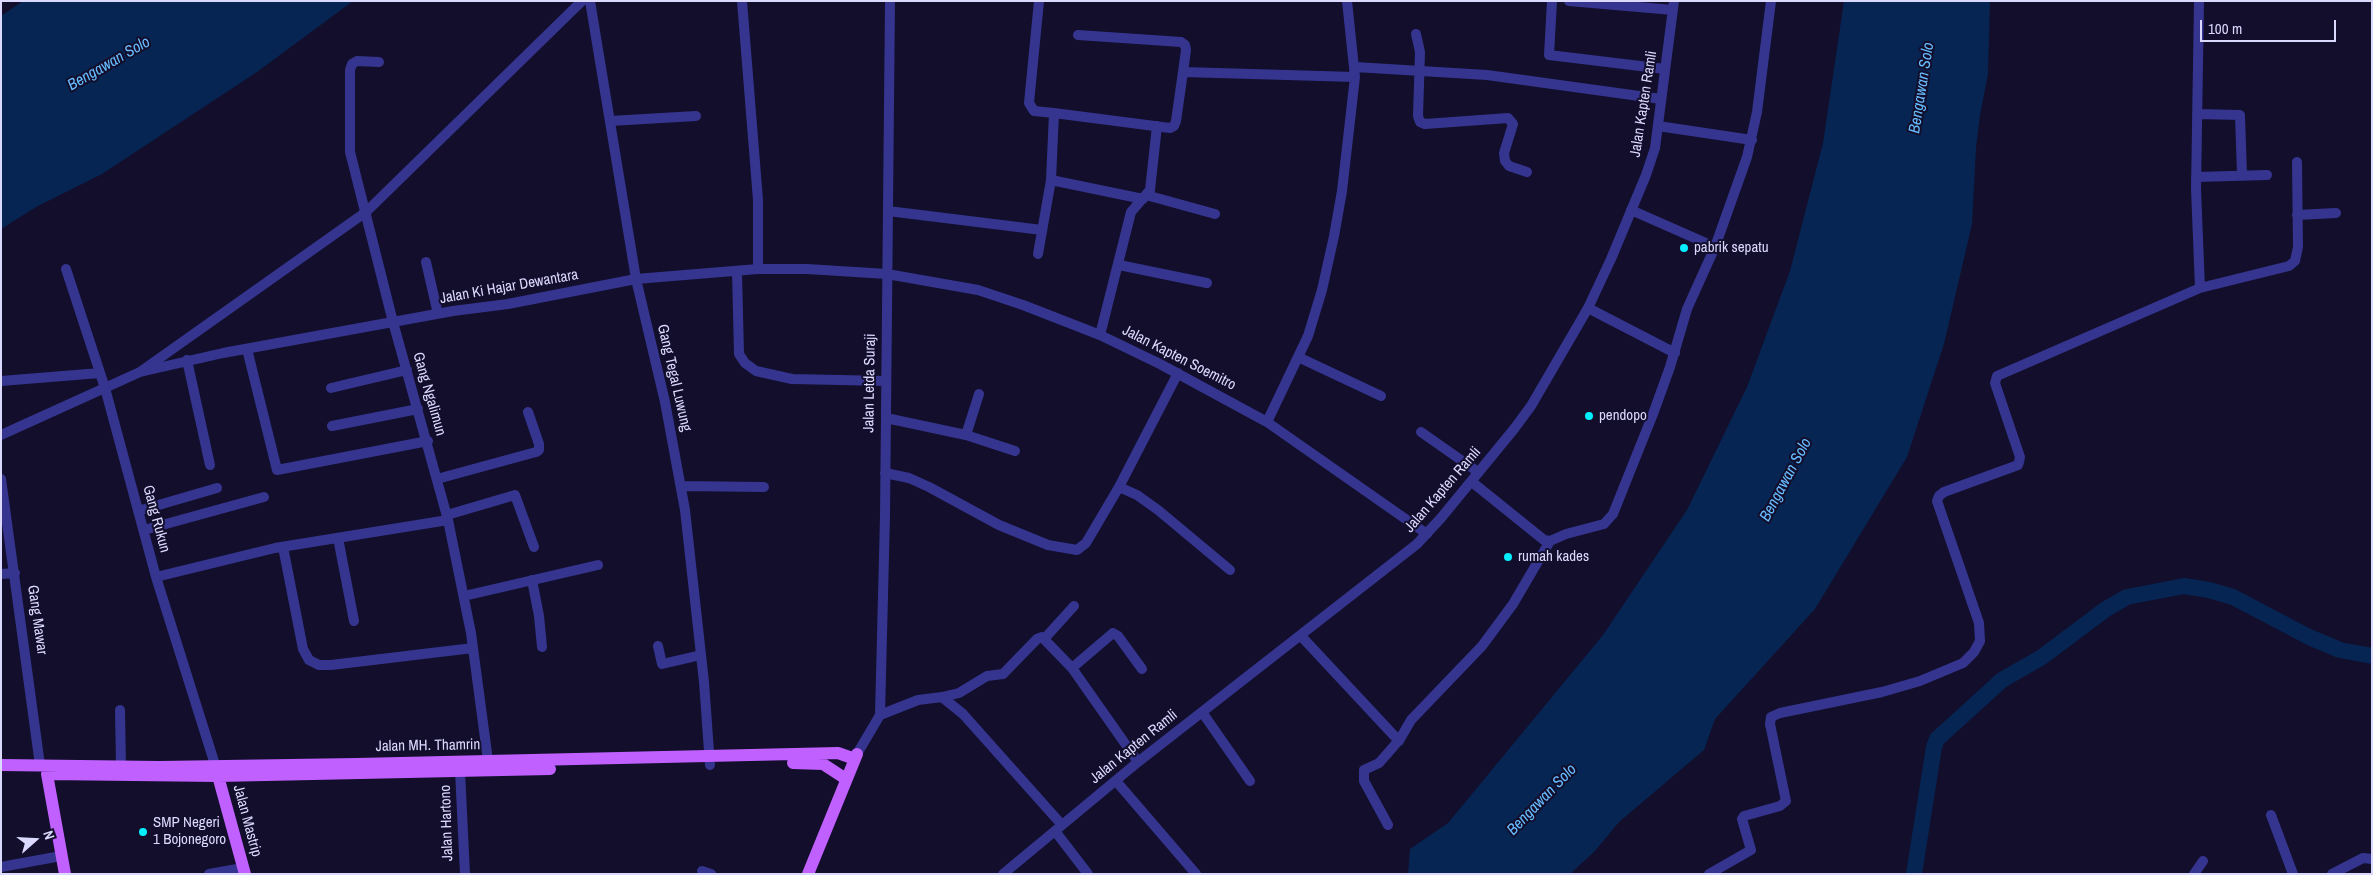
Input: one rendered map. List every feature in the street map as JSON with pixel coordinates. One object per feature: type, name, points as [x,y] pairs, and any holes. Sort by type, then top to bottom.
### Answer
[{"type":"main road","name":"Jalan MH. Thamrin","points":[[1,774],[45,768],[121,766],[217,771],[709,760],[829,753],[856,757]]},
{"type":"main road","points":[[829,753],[831,768]]},
{"type":"main road","points":[[808,874],[856,757]]},
{"type":"main road","name":"Jalan MH. Thamrin","points":[[709,760],[823,764],[846,778]]},
{"type":"main road","name":"Jalan MH. Thamrin","points":[[1,765],[45,768],[217,771],[460,771],[489,766]]},
{"type":"main road","points":[[45,768],[65,874]]},
{"type":"main road","name":"Jalan Mastrip","points":[[217,771],[244,871]]},
{"type":"street","points":[[1,435],[140,372],[366,212],[582,1]]},
{"type":"street","name":"Gang Tegal Luwung","points":[[590,1],[636,279],[665,402],[681,486],[701,655],[709,760]]},
{"type":"street","points":[[742,1],[758,200],[758,270]]},
{"type":"street","name":"Jalan Letda Suraji","points":[[856,757],[880,711],[881,694],[890,1]]},
{"type":"street","points":[[1039,1],[1029,103],[1034,111],[1157,126],[1174,126],[1186,50],[1182,42],[1078,35]]},
{"type":"street","points":[[1267,422],[1298,357],[1316,312],[1334,236],[1342,191],[1355,72],[1347,1]]},
{"type":"street","points":[[1552,1],[1549,55],[1665,69]]},
{"type":"street","points":[[1569,1],[1674,6]]},
{"type":"street","points":[[1388,825],[1364,781],[1364,770],[1379,763],[1399,741],[1411,720],[1477,652],[1504,617],[1550,541],[1566,534],[1604,524],[1614,514],[1675,353],[1688,309],[1715,247],[1752,140],[1771,1]]},
{"type":"street","points":[[2199,1],[2196,177],[2200,288]]},
{"type":"street","name":"Jalan Kapten Ramli","points":[[1003,874],[1138,762],[1427,534],[1472,482],[1531,406],[1588,308],[1632,210],[1655,148],[1674,6]]},
{"type":"street","points":[[1416,34],[1420,70],[1418,116],[1420,122],[1425,124],[1508,118],[1513,124],[1504,153],[1505,161],[1509,166],[1527,172]]},
{"type":"street","name":"Gang Ngalimun","points":[[380,62],[357,61],[352,64],[350,70],[350,152],[355,179],[366,212],[393,322],[428,441],[448,518],[473,648],[489,766]]},
{"type":"street","points":[[1182,72],[1420,70],[1487,75],[1661,99]]},
{"type":"street","points":[[1038,254],[1050,180],[1054,113]]},
{"type":"street","points":[[2197,114],[2240,115],[2242,175]]},
{"type":"street","points":[[610,121],[696,116]]},
{"type":"street","points":[[1100,335],[1131,212],[1150,190],[1157,126]]},
{"type":"street","points":[[1658,126],[1752,140]]},
{"type":"street","points":[[1709,874],[1751,850],[1742,819],[1744,816],[1780,806],[1786,801],[1770,724],[1771,717],[1780,713],[1882,692],[1920,681],[1963,663],[1974,652],[1980,640],[1979,623],[1937,501],[1938,496],[1944,492],[2018,465],[2020,457],[1995,383],[1997,376],[2200,288],[2261,274],[2292,264],[2298,247],[2297,162]]},
{"type":"street","points":[[2196,177],[2267,176]]},
{"type":"street","points":[[1050,180],[1144,197],[1215,214]]},
{"type":"street","points":[[1632,210],[1715,247]]},
{"type":"street","points":[[888,211],[1042,230]]},
{"type":"street","points":[[2297,214],[2336,213]]},
{"type":"street","points":[[426,262],[438,314]]},
{"type":"street","points":[[1118,264],[1207,283]]},
{"type":"street","name":"Gang Rukun","points":[[66,269],[105,388],[156,577],[217,771]]},
{"type":"street","name":"Jalan Ki Hajar Dewantara","points":[[140,372],[187,360],[438,314],[508,304],[636,279],[758,270],[807,269],[887,274]]},
{"type":"street","points":[[737,272],[739,354],[745,364],[756,371],[792,379],[886,381]]},
{"type":"street","name":"Jalan Kapten Soemitro","points":[[887,274],[978,290],[1100,335],[1178,373],[1267,422],[1427,534]]},
{"type":"street","points":[[1588,308],[1675,353]]},
{"type":"street","points":[[248,349],[278,470],[428,441]]},
{"type":"street","points":[[1298,357],[1381,396]]},
{"type":"street","points":[[187,360],[210,465]]},
{"type":"street","points":[[331,388],[406,370]]},
{"type":"street","points":[[1,382],[100,373]]},
{"type":"street","points":[[885,473],[910,478],[930,487],[973,512],[1026,537],[1048,545],[1071,550],[1082,548],[1119,487],[1178,373]]},
{"type":"street","points":[[966,435],[979,394]]},
{"type":"street","points":[[332,426],[418,409]]},
{"type":"street","points":[[437,479],[539,450],[539,444],[528,412]]},
{"type":"street","points":[[886,418],[966,435],[1015,451]]},
{"type":"street","points":[[1421,432],[1478,472]]},
{"type":"street","name":"Gang Mawar","points":[[1,479],[45,768]]},
{"type":"street","points":[[1472,482],[1538,536],[1550,541]]},
{"type":"street","points":[[681,486],[764,487]]},
{"type":"street","points":[[1119,487],[1137,496],[1165,515],[1230,570]]},
{"type":"street","points":[[138,511],[217,488]]},
{"type":"street","points":[[156,577],[283,547],[448,518],[515,495],[534,547]]},
{"type":"street","points":[[144,530],[264,497]]},
{"type":"street","points":[[338,538],[354,621]]},
{"type":"street","points":[[283,547],[304,649],[309,660],[319,664],[331,665],[473,648]]},
{"type":"street","points":[[464,596],[598,565]]},
{"type":"street","points":[[1,574],[15,573]]},
{"type":"street","points":[[532,580],[539,616],[542,646]]},
{"type":"street","points":[[880,711],[918,700],[959,693],[987,676],[1003,674],[1037,639],[1045,638],[1074,606]]},
{"type":"street","points":[[1072,668],[1113,633],[1118,636],[1142,669]]},
{"type":"street","points":[[1300,636],[1399,741]]},
{"type":"street","points":[[1045,638],[1072,668],[1138,762]]},
{"type":"street","points":[[658,646],[662,664],[701,655]]},
{"type":"street","points":[[942,697],[963,714],[1058,828],[1088,874]]},
{"type":"street","points":[[120,710],[121,766]]},
{"type":"street","points":[[1202,712],[1250,781]]},
{"type":"street","name":"Jalan Hartono","points":[[460,771],[464,874]]},
{"type":"street","points":[[1116,781],[1190,870],[1196,874]]},
{"type":"street","points":[[2271,815],[2292,874]]},
{"type":"street","points":[[1,867],[61,856]]},
{"type":"street","points":[[2332,874],[2363,858],[2372,860]]},
{"type":"street","points":[[2194,874],[2203,861]]},
{"type":"street","points":[[210,874],[244,871]]},
{"type":"water","name":"Bengawan Solo","points":[[23,1],[353,1],[257,72],[102,174],[36,207],[1,229],[1,16]]},
{"type":"water","name":"Bengawan Solo","points":[[1844,1],[1990,1],[1988,74],[1976,148],[1972,224],[1944,344],[1907,457],[1815,609],[1715,719],[1704,750],[1619,822],[1595,851],[1570,874],[1408,874],[1410,849],[1448,823],[1603,635],[1687,510],[1747,387],[1790,271],[1823,143]]},
{"type":"waterway","points":[[1914,874],[1934,747],[1937,739],[2002,680],[2042,657],[2106,609],[2127,597],[2184,586],[2209,590],[2233,597],[2309,637],[2340,650],[2372,656]]},
{"type":"place","name":"pabrik sepatu","points":[[1684,248]]},
{"type":"place","name":"pendopo","points":[[1589,416]]},
{"type":"place","name":"rumah kades","points":[[1508,557]]},
{"type":"place","name":"SMP Negeri 1 Bojonegoro","points":[[143,832]]}]
